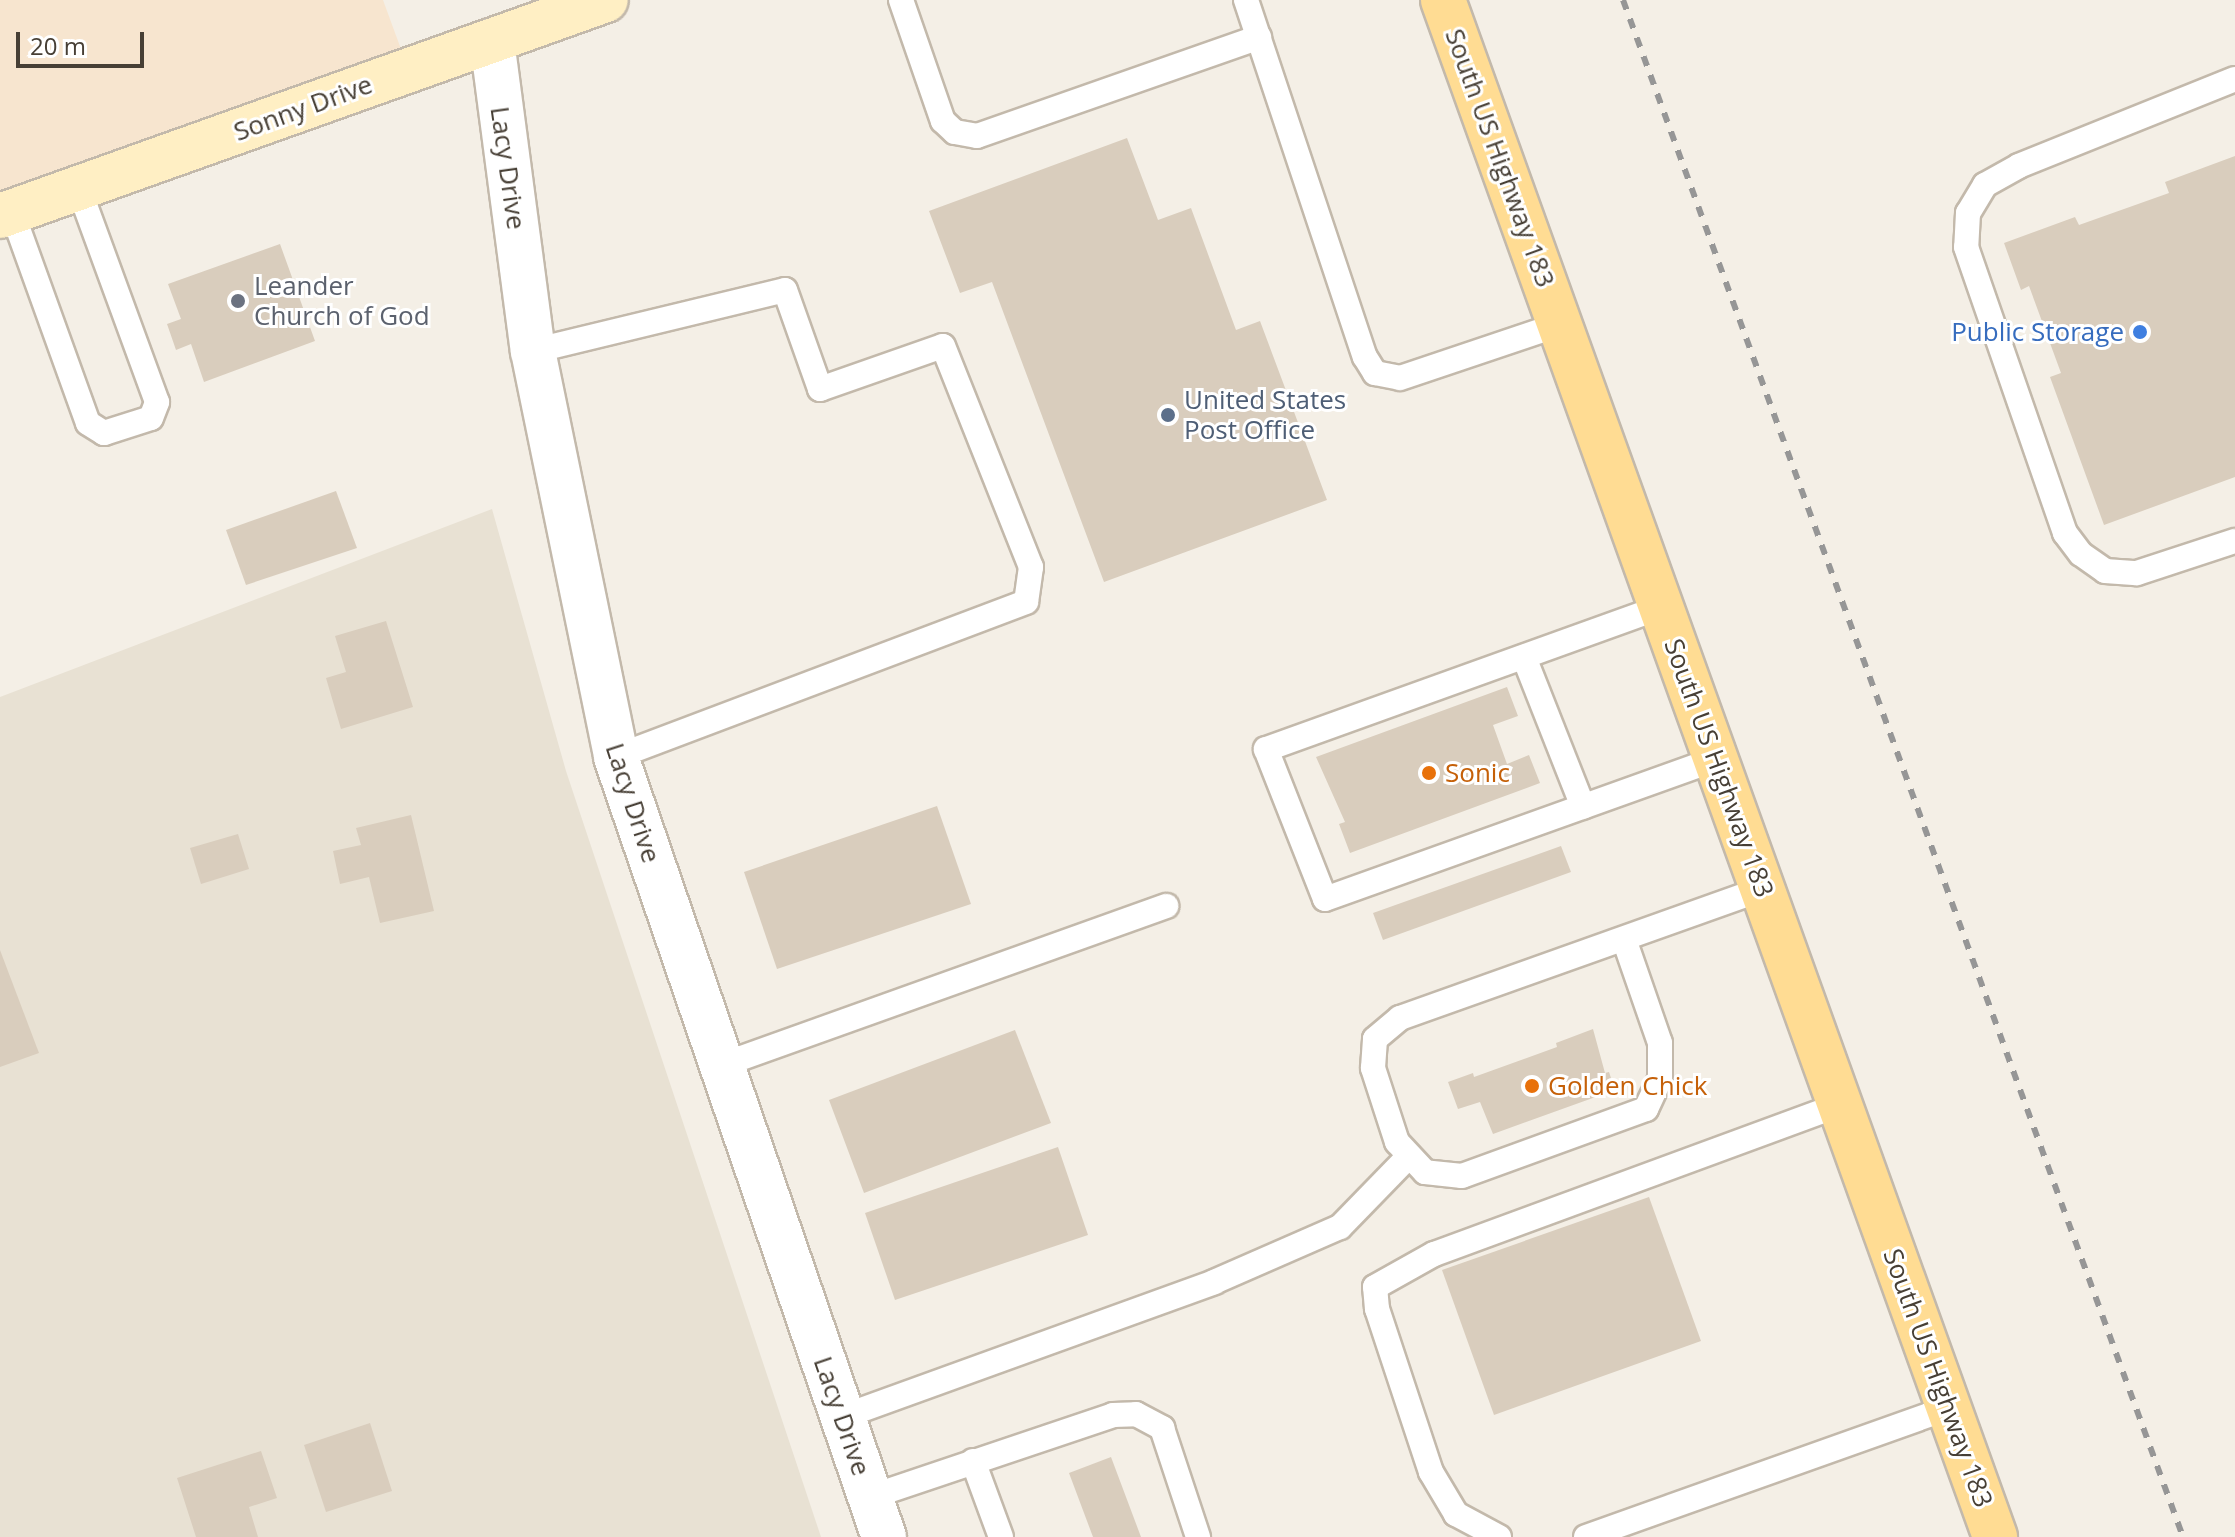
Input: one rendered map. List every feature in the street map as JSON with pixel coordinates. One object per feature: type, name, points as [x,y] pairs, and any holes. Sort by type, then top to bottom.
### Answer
[{"type":"main road","name":"South US Highway 183","points":[[1443,0],[1995,1537]]},
{"type":"street","name":"Sonny Drive","points":[[6,214],[606,0]]},
{"type":"street","name":"Lacy Drive","points":[[492,41],[533,351],[616,757],[877,1517]]},
{"type":"lane","points":[[901,0],[943,121],[955,132],[977,136],[1259,37]]},
{"type":"lane","points":[[1246,0],[1365,357],[1375,373],[1400,378],[1560,324]]},
{"type":"lane","points":[[2235,79],[2019,166],[1985,185],[1968,213],[1966,247],[2065,533],[2081,554],[2105,571],[2137,573],[2235,541]]},
{"type":"lane","points":[[6,214],[88,423],[104,433],[151,418],[157,402],[79,189]]},
{"type":"lane","points":[[533,351],[785,290],[820,389],[943,346],[1031,567],[1026,602],[616,757]]},
{"type":"lane","points":[[1661,607],[1266,749],[1325,899],[1716,759]]},
{"type":"lane","points":[[1524,657],[1583,807]]},
{"type":"lane","points":[[1624,939],[1660,1043],[1660,1079],[1646,1109],[1462,1176],[1425,1172],[1397,1142],[1373,1068],[1375,1039],[1400,1018],[1762,889]]},
{"type":"lane","points":[[722,1065],[1166,906]]},
{"type":"lane","points":[[1499,1537],[1456,1514],[1431,1472],[1377,1309],[1375,1287],[1434,1254],[1840,1105]]},
{"type":"lane","points":[[842,1417],[1214,1282],[1340,1227],[1409,1156]]},
{"type":"lane","points":[[1586,1537],[1948,1408]]},
{"type":"lane","points":[[877,1517],[973,1461],[1113,1415],[1136,1414],[1162,1428],[1198,1537]]},
{"type":"lane","points":[[973,1461],[1001,1537]]},
{"type":"shaded area","points":[[0,0],[383,0],[409,71],[0,210]]},
{"type":"shaded area","points":[[492,509],[566,771],[821,1537],[0,1537],[0,697]]},
{"type":"building","name":"United States Post Office","points":[[1127,138],[1158,220],[1191,208],[1236,330],[1260,321],[1327,500],[1104,582],[992,282],[960,293],[929,211]]},
{"type":"building","name":"Public Storage","points":[[2235,156],[2235,477],[2104,525],[2050,377],[2061,373],[2029,286],[2021,290],[2004,243],[2075,217],[2079,225],[2169,193],[2165,182]]},
{"type":"building","name":"Leander Church of God","points":[[280,244],[315,341],[204,382],[191,344],[176,350],[167,324],[181,319],[168,284]]},
{"type":"building","points":[[336,491],[357,548],[246,585],[226,530]]},
{"type":"building","points":[[386,621],[413,707],[341,729],[326,678],[346,672],[335,636]]},
{"type":"building","name":"Sonic","points":[[1507,687],[1518,716],[1493,725],[1507,764],[1529,755],[1540,783],[1350,853],[1339,824],[1345,822],[1316,757]]},
{"type":"building","points":[[937,806],[971,904],[777,969],[744,872]]},
{"type":"building","points":[[411,815],[434,911],[380,923],[369,877],[340,884],[333,851],[361,845],[356,828]]},
{"type":"building","points":[[238,834],[249,869],[201,884],[190,848]]},
{"type":"building","points":[[1561,846],[1571,872],[1383,940],[1373,913]]},
{"type":"building","points":[[0,950],[39,1053],[0,1067]]},
{"type":"building","name":"Golden Chick","points":[[1593,1029],[1605,1073],[1609,1072],[1615,1090],[1493,1134],[1480,1102],[1458,1109],[1448,1082],[1473,1073],[1474,1077],[1557,1047],[1556,1043]]},
{"type":"building","points":[[1015,1030],[1051,1123],[864,1193],[829,1100]]},
{"type":"building","points":[[1058,1147],[1088,1235],[895,1300],[865,1213]]},
{"type":"building","points":[[1649,1197],[1701,1341],[1494,1415],[1442,1270]]},
{"type":"building","points":[[370,1423],[392,1491],[326,1512],[304,1445]]},
{"type":"building","points":[[261,1451],[277,1498],[249,1507],[258,1537],[196,1537],[177,1478]]},
{"type":"building","points":[[1111,1457],[1141,1537],[1093,1537],[1069,1473]]},
{"type":"railway","points":[[1623,0],[2183,1537]]},
{"type":"place","name":"Leander Church of God","points":[[238,301]]},
{"type":"place","name":"Public Storage","points":[[2140,332]]},
{"type":"place","name":"United States Post Office","points":[[1168,415]]},
{"type":"place","name":"Sonic","points":[[1429,773]]},
{"type":"place","name":"Golden Chick","points":[[1532,1086]]}]
